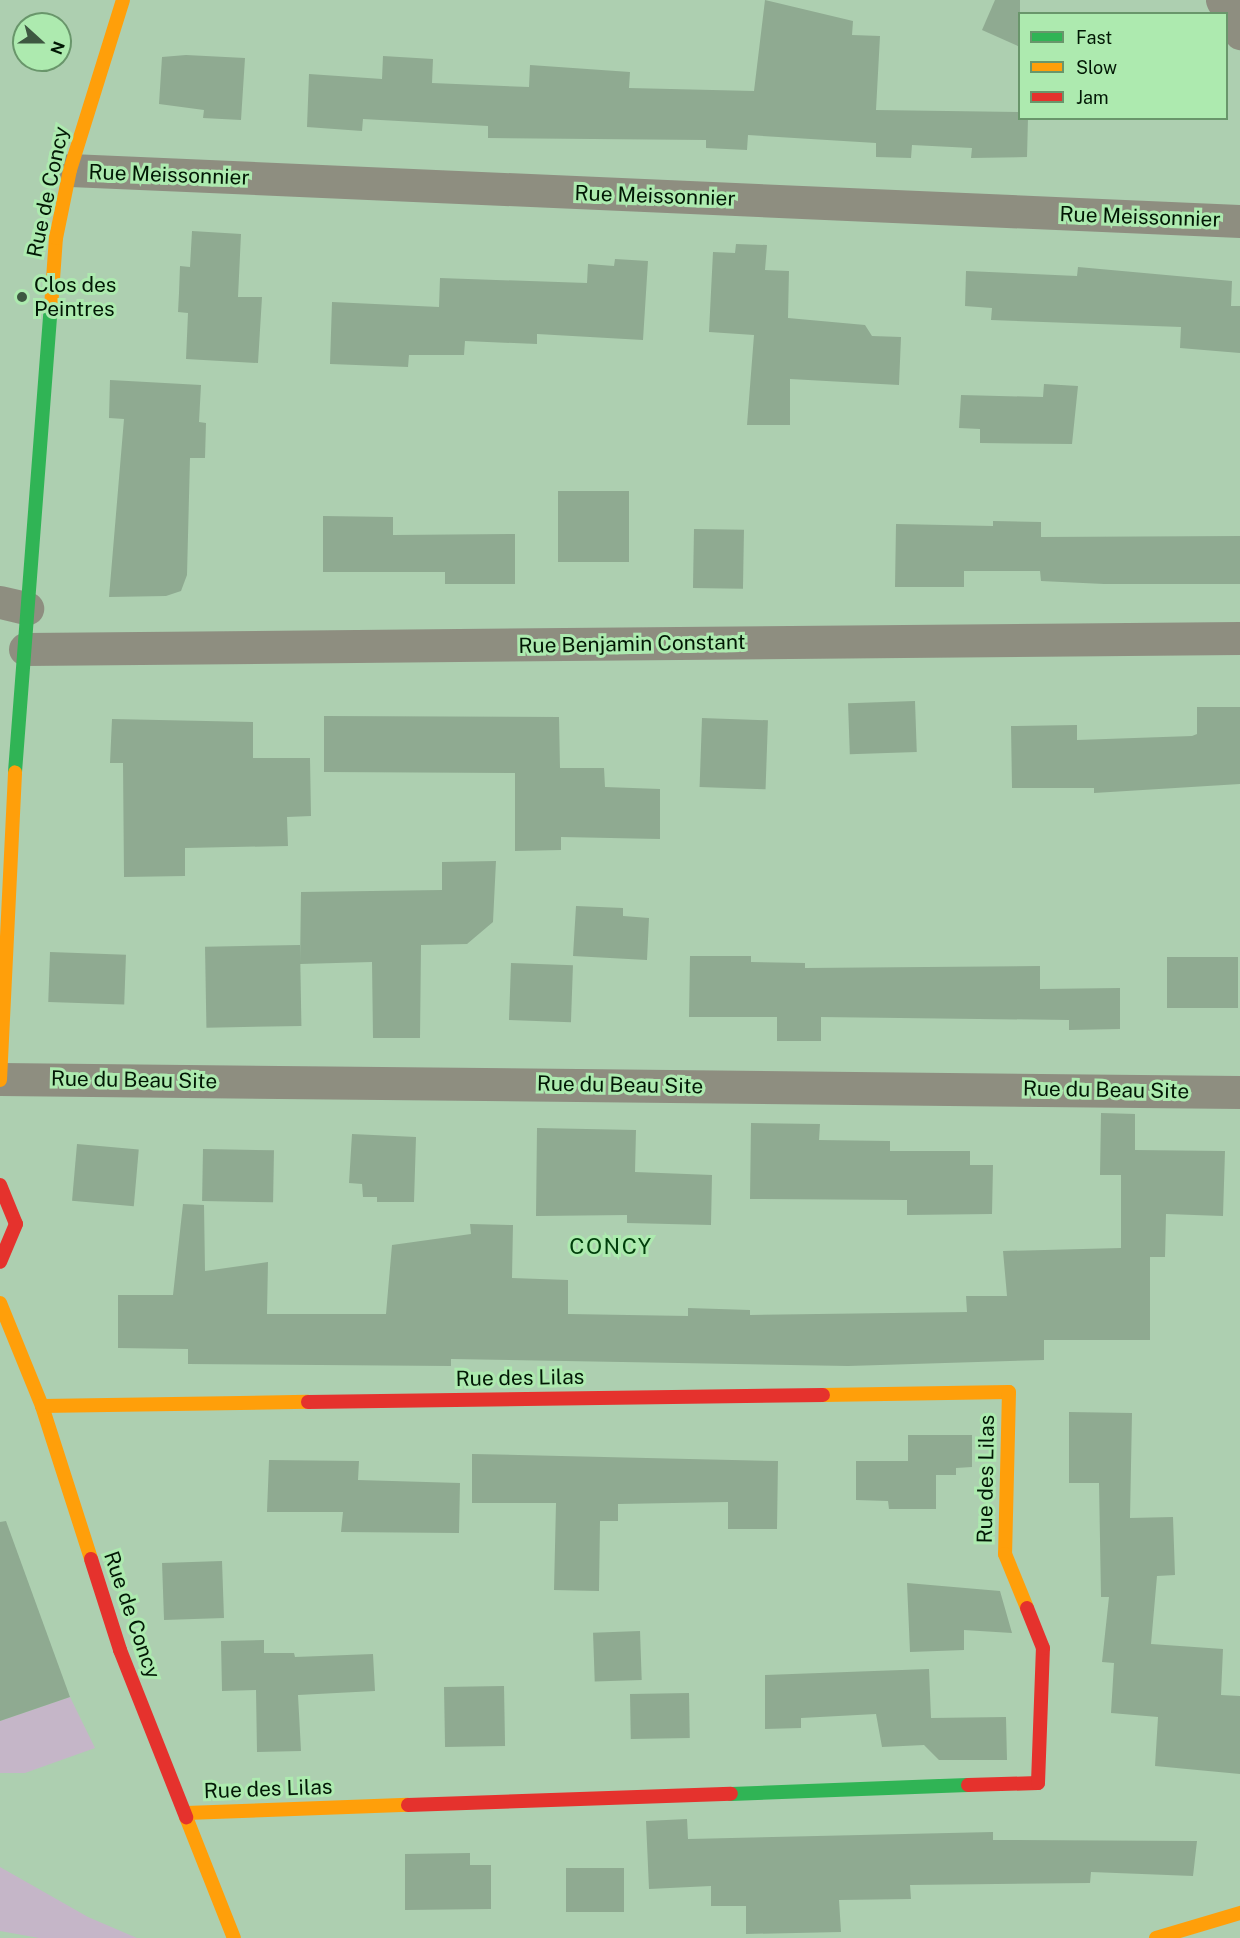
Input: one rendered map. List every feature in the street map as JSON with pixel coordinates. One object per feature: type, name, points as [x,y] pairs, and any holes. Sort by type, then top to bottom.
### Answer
[{"type":"street","name":"Rue de Concy","points":[[0,1079],[4,908],[25,649],[13,605],[56,238],[70,170],[123,0]]},
{"type":"street","points":[[1222,0],[1240,33]]},
{"type":"street","name":"Rue Meissonnier","points":[[70,170],[1240,221]]},
{"type":"street","name":"Rue Benjamin Constant","points":[[25,649],[1240,638]]},
{"type":"street","name":"Rue du Beau Site","points":[[0,1079],[1240,1092]]},
{"type":"street","points":[[0,1185],[16,1224],[0,1262]]},
{"type":"street","name":"Rue de Concy","points":[[0,1303],[42,1406],[120,1650],[234,1938]]},
{"type":"street","name":"Rue des Lilas","points":[[42,1406],[1009,1392],[1005,1554],[1043,1648],[1038,1783],[186,1813]]},
{"type":"street","points":[[1156,1938],[1240,1913]]},
{"type":"shaded area","points":[[70,1697],[95,1748],[25,1773],[0,1773],[0,1721]]},
{"type":"shaded area","points":[[0,1867],[88,1917],[137,1938],[39,1938],[0,1931]]},
{"type":"building","points":[[765,0],[853,21],[852,35],[880,36],[876,110],[1018,112],[1018,120],[1028,120],[1027,157],[971,158],[972,148],[912,145],[911,158],[876,157],[876,143],[748,135],[747,150],[706,148],[706,140],[488,138],[488,126],[363,119],[362,131],[307,127],[309,74],[382,79],[383,56],[433,59],[432,83],[529,87],[530,65],[630,72],[629,88],[754,91]]},
{"type":"building","points":[[995,0],[1020,0],[1018,46],[982,30]]},
{"type":"building","points":[[186,55],[245,58],[241,120],[203,118],[204,110],[159,104],[162,57]]},
{"type":"building","points":[[192,231],[241,234],[238,297],[262,297],[258,363],[186,359],[188,313],[178,312],[180,266],[190,267]]},
{"type":"building","points":[[736,244],[767,245],[765,270],[789,271],[788,318],[865,325],[872,336],[901,337],[899,385],[790,379],[790,425],[747,425],[754,335],[709,332],[713,252],[735,253]]},
{"type":"building","points":[[615,259],[648,261],[643,340],[537,334],[537,344],[465,341],[464,355],[409,355],[408,367],[330,364],[332,302],[439,307],[440,278],[587,283],[588,264],[614,266]]},
{"type":"building","points":[[1078,267],[1232,281],[1231,306],[1240,306],[1240,353],[1180,348],[1181,327],[991,320],[992,308],[965,306],[966,271],[1077,276]]},
{"type":"building","points":[[110,380],[201,385],[199,422],[206,423],[205,458],[190,458],[187,575],[181,591],[166,596],[109,597],[124,419],[109,418]]},
{"type":"building","points":[[1044,384],[1078,386],[1072,444],[980,443],[980,429],[959,428],[961,395],[1043,397]]},
{"type":"building","points":[[558,491],[629,491],[629,562],[558,562]]},
{"type":"building","points":[[323,516],[393,517],[393,535],[515,534],[515,584],[445,584],[445,572],[323,572]]},
{"type":"building","points":[[993,521],[1041,522],[1041,537],[1240,536],[1240,584],[1104,584],[1041,581],[1040,571],[964,571],[964,587],[895,587],[896,524],[993,526]]},
{"type":"building","points":[[694,529],[744,530],[743,589],[693,588]]},
{"type":"building","points":[[915,701],[917,752],[850,754],[848,703]]},
{"type":"building","points":[[1197,707],[1240,707],[1240,784],[1094,793],[1094,788],[1012,788],[1011,726],[1077,725],[1077,740],[1192,736],[1197,734]]},
{"type":"building","points":[[324,716],[559,717],[560,768],[604,768],[605,787],[660,789],[660,839],[561,837],[561,850],[515,851],[515,773],[324,772]]},
{"type":"building","points":[[702,718],[768,720],[766,789],[700,787]]},
{"type":"building","points":[[112,719],[253,722],[253,758],[310,758],[311,816],[287,817],[288,846],[185,848],[185,876],[124,877],[123,763],[110,763]]},
{"type":"building","points":[[496,861],[493,922],[467,944],[421,945],[420,1038],[373,1038],[372,962],[300,964],[301,892],[442,890],[442,862]]},
{"type":"building","points":[[576,906],[623,908],[623,916],[649,918],[647,960],[573,956]]},
{"type":"building","points":[[300,945],[301,1026],[206,1028],[205,947]]},
{"type":"building","points":[[50,952],[126,955],[124,1005],[48,1002]]},
{"type":"building","points":[[690,956],[751,956],[751,962],[805,963],[805,968],[1040,966],[1040,989],[1120,988],[1120,1029],[1069,1030],[1069,1020],[821,1017],[821,1041],[777,1041],[777,1017],[689,1017]]},
{"type":"building","points":[[1167,957],[1238,957],[1238,1008],[1167,1008]]},
{"type":"building","points":[[511,963],[573,965],[571,1022],[509,1020]]},
{"type":"building","points":[[1101,1113],[1135,1114],[1135,1150],[1225,1151],[1223,1216],[1166,1214],[1165,1257],[1150,1257],[1150,1340],[1044,1340],[1044,1360],[848,1366],[451,1359],[451,1366],[188,1364],[188,1349],[118,1348],[118,1295],[173,1295],[183,1204],[204,1205],[205,1271],[268,1262],[267,1314],[386,1314],[392,1245],[471,1234],[470,1224],[513,1225],[512,1278],[568,1280],[568,1314],[688,1316],[688,1308],[750,1310],[750,1315],[967,1312],[966,1296],[1007,1296],[1003,1251],[1121,1248],[1121,1175],[1100,1175]]},
{"type":"building","points":[[751,1123],[820,1124],[819,1140],[890,1141],[890,1151],[970,1151],[970,1165],[993,1165],[992,1214],[907,1215],[907,1200],[750,1199]]},
{"type":"building","points":[[537,1128],[636,1130],[635,1172],[712,1175],[711,1225],[627,1223],[627,1215],[536,1216]]},
{"type":"building","points":[[352,1134],[416,1137],[414,1202],[377,1202],[377,1197],[363,1197],[362,1184],[349,1183]]},
{"type":"building","points":[[77,1144],[139,1149],[134,1206],[72,1201]]},
{"type":"building","points":[[203,1149],[274,1150],[273,1202],[202,1201]]},
{"type":"building","points":[[1069,1412],[1132,1413],[1130,1518],[1173,1517],[1175,1575],[1157,1576],[1151,1644],[1223,1649],[1221,1695],[1240,1696],[1240,1774],[1155,1766],[1158,1717],[1111,1713],[1114,1663],[1102,1662],[1109,1597],[1101,1597],[1099,1483],[1069,1483]]},
{"type":"building","points":[[908,1435],[972,1435],[972,1467],[956,1468],[956,1475],[936,1475],[936,1509],[889,1509],[888,1501],[856,1500],[856,1461],[908,1461]]},
{"type":"building","points":[[472,1454],[778,1461],[777,1529],[728,1529],[728,1502],[618,1504],[618,1521],[600,1521],[599,1591],[554,1590],[556,1503],[472,1503]]},
{"type":"building","points":[[269,1460],[359,1461],[358,1480],[460,1483],[459,1533],[341,1532],[343,1512],[267,1512]]},
{"type":"building","points":[[6,1521],[70,1697],[0,1721],[0,1522]]},
{"type":"building","points":[[222,1561],[224,1618],[164,1620],[162,1563]]},
{"type":"building","points":[[907,1583],[1000,1591],[1012,1633],[964,1630],[964,1650],[910,1652]]},
{"type":"building","points":[[640,1631],[642,1680],[595,1682],[593,1633]]},
{"type":"building","points":[[264,1640],[264,1653],[294,1653],[295,1657],[373,1654],[375,1691],[298,1695],[301,1751],[257,1752],[256,1690],[222,1691],[221,1641]]},
{"type":"building","points":[[929,1669],[931,1718],[1006,1717],[1007,1760],[939,1760],[924,1745],[882,1747],[876,1714],[801,1718],[801,1728],[765,1729],[765,1675]]},
{"type":"building","points":[[504,1686],[505,1746],[445,1747],[444,1687]]},
{"type":"building","points":[[689,1693],[690,1738],[631,1739],[630,1694]]},
{"type":"building","points":[[687,1819],[688,1839],[993,1832],[993,1840],[1197,1841],[1193,1876],[1091,1872],[1090,1883],[910,1885],[911,1899],[839,1900],[841,1932],[746,1934],[746,1906],[711,1906],[711,1886],[649,1889],[646,1821]]},
{"type":"building","points":[[470,1853],[470,1865],[491,1865],[491,1909],[405,1910],[405,1854]]},
{"type":"building","points":[[566,1868],[624,1868],[624,1912],[566,1912]]},
{"type":"traffic: fast","points":[[15,772],[51,307]]},
{"type":"traffic: fast","points":[[731,1794],[968,1785]]},
{"type":"traffic: slow","points":[[51,307],[56,238],[70,170],[123,0]]},
{"type":"traffic: slow","points":[[0,1080],[15,772]]},
{"type":"traffic: slow","points":[[0,1303],[42,1406],[91,1559]]},
{"type":"traffic: slow","points":[[823,1395],[1009,1392],[1005,1554],[1027,1608]]},
{"type":"traffic: slow","points":[[42,1406],[308,1402]]},
{"type":"traffic: slow","points":[[186,1813],[408,1805]]},
{"type":"traffic: slow","points":[[186,1817],[234,1938]]},
{"type":"traffic: slow","points":[[1156,1938],[1240,1913]]},
{"type":"traffic: jam","points":[[0,1185],[16,1224],[0,1262]]},
{"type":"traffic: jam","points":[[308,1402],[823,1395]]},
{"type":"traffic: jam","points":[[91,1559],[120,1650],[186,1817]]},
{"type":"traffic: jam","points":[[968,1785],[1038,1783],[1043,1648],[1027,1608]]},
{"type":"traffic: jam","points":[[408,1805],[731,1794]]},
{"type":"place","name":"Clos des Peintres","points":[[22,297]]},
{"type":"district","name":"CONCY","points":[[611,1247]]}]
